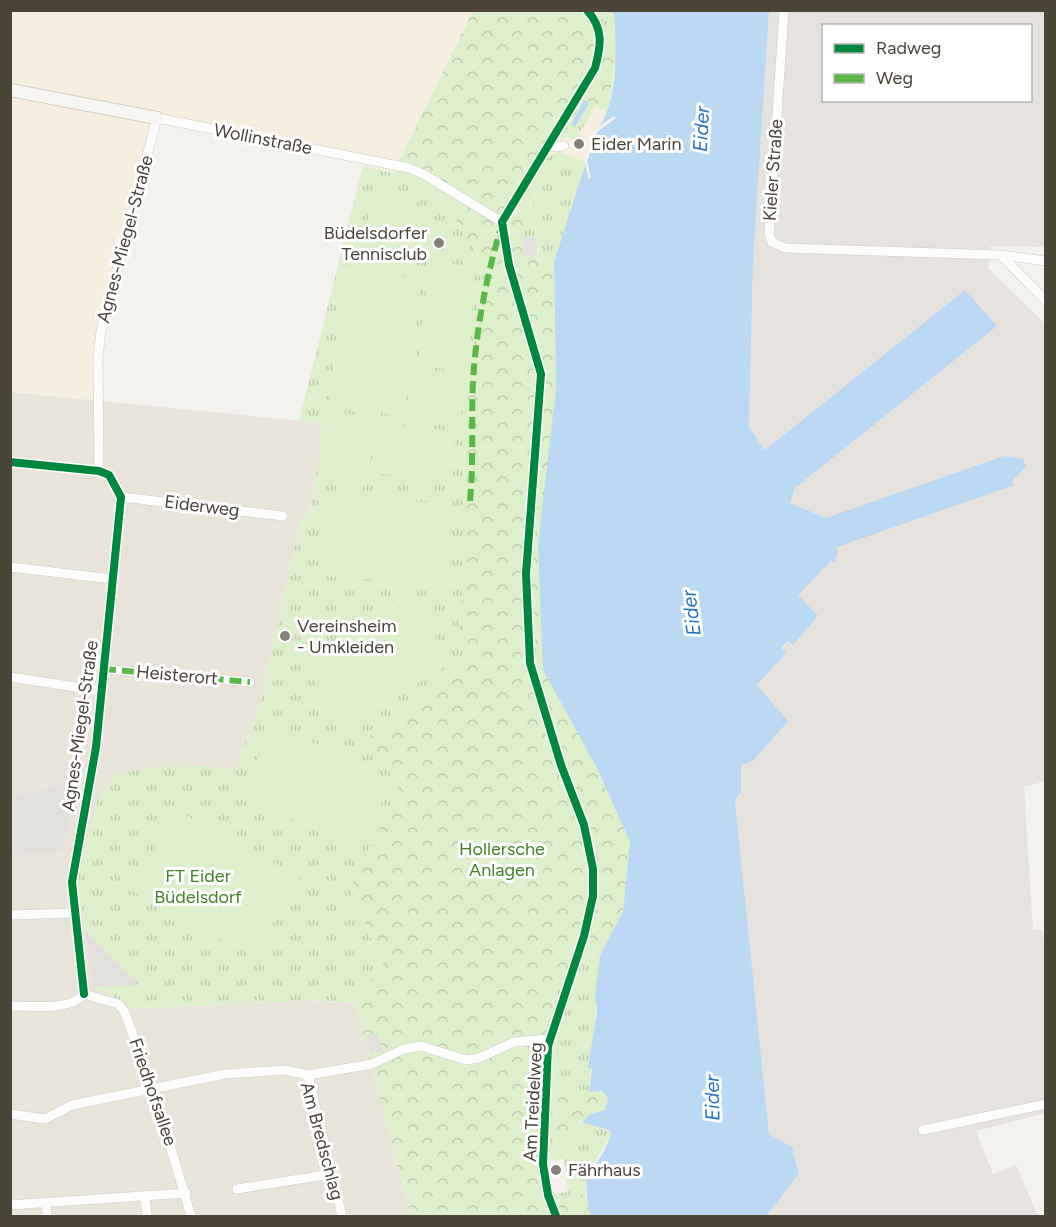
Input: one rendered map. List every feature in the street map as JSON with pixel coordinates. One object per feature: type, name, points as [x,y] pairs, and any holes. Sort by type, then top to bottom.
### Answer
[{"type":"street","name":"Kieler Straße","points":[[784,10],[769,234],[772,242],[785,248],[1001,255],[1046,261]]},
{"type":"street","name":"Wollinstraße","points":[[10,90],[409,168],[425,175],[502,222],[548,147],[564,146]]},
{"type":"street","name":"Agnes-Miegel-Straße","points":[[99,471],[98,357],[101,332],[157,118]]},
{"type":"street","points":[[1001,255],[1046,301]]},
{"type":"street","points":[[10,462],[99,471],[109,475],[121,497]]},
{"type":"street","name":"Agnes-Miegel-Straße","points":[[84,994],[72,882],[76,846],[89,788],[102,692],[121,497]]},
{"type":"street","name":"Eiderweg","points":[[121,497],[283,516]]},
{"type":"street","points":[[10,567],[112,579]]},
{"type":"street","name":"Heisterort","points":[[104,669],[250,682]]},
{"type":"street","points":[[10,676],[102,692]]},
{"type":"street","points":[[10,915],[74,913]]},
{"type":"street","points":[[10,1006],[68,1004],[78,1001],[84,994]]},
{"type":"street","name":"Friedhofsallee","points":[[84,994],[118,1004],[124,1011],[153,1088],[191,1216]]},
{"type":"street","name":"Am Treidelweg","points":[[553,1024],[549,1040],[543,1164],[548,1195],[556,1216]]},
{"type":"street","points":[[308,1075],[372,1064],[404,1049],[421,1046],[466,1060],[479,1058],[514,1042],[549,1040]]},
{"type":"street","name":"Am Bredschlag","points":[[10,1114],[45,1119],[72,1105],[225,1074],[285,1070],[308,1075],[342,1216]]},
{"type":"street","points":[[923,1130],[1046,1104]]},
{"type":"street","points":[[237,1189],[332,1174]]},
{"type":"street","points":[[10,1205],[186,1193]]},
{"type":"street","points":[[145,1196],[147,1216]]},
{"type":"street","points":[[46,1203],[47,1216]]},
{"type":"shaded area","points":[[10,11],[473,11],[393,173],[363,166],[364,161],[158,119],[102,332],[101,400],[11,392]]},
{"type":"shaded area","points":[[769,11],[1045,11],[1045,247],[991,246],[988,268],[1045,324],[1046,781],[1024,787],[1033,930],[1042,930],[1045,950],[1045,1113],[976,1131],[993,1174],[1016,1165],[1038,1216],[766,1216],[799,1174],[792,1147],[769,1134],[735,800],[741,792],[741,764],[757,685],[786,653],[781,647],[788,641],[792,645],[818,617],[797,595],[831,561],[834,563],[790,503],[766,451],[749,427],[753,264]]},
{"type":"shaded area","points":[[596,105],[606,111],[586,162],[559,152],[548,156],[559,138],[565,136],[575,141]]},
{"type":"shaded area","points":[[524,236],[537,238],[537,257],[522,255]]},
{"type":"shaded area","points":[[10,392],[323,423],[316,482],[308,515],[302,516],[259,705],[236,770],[172,764],[78,886],[93,987],[355,1003],[411,1216],[11,1216]]},
{"type":"shaded area","points":[[79,779],[62,852],[11,855],[11,798]]},
{"type":"shaded area","points":[[84,929],[138,985],[93,987]]},
{"type":"shaded area","points":[[377,1033],[383,1051],[370,1055],[365,1036]]},
{"type":"green space","name":"Hollersche Anlagen","points":[[473,11],[590,11],[605,42],[616,54],[608,113],[584,99],[566,130],[570,133],[568,137],[559,138],[530,187],[536,200],[527,210],[522,254],[554,262],[556,389],[597,768],[630,842],[623,912],[600,955],[584,951],[561,1021],[556,1020],[551,1040],[548,1089],[602,1091],[608,1098],[605,1110],[571,1125],[572,1149],[542,1152],[551,1205],[585,1193],[591,1216],[411,1216],[355,1003],[383,963],[350,888],[400,788],[368,737],[466,667],[460,628],[466,513],[464,433],[482,263],[438,190],[422,180],[393,173]]},
{"type":"green space","points":[[590,11],[608,11],[614,14],[616,54],[605,42]]},
{"type":"green space","points":[[584,98],[596,105],[575,141],[568,137],[570,133],[566,130]]},
{"type":"green space","points":[[559,152],[586,162],[554,262],[537,257],[538,249],[524,236],[527,210],[533,205],[535,194],[529,187],[548,156]]},
{"type":"green space","name":"FT Eider Büdelsdorf","points":[[363,166],[422,180],[438,190],[482,263],[464,433],[466,513],[460,628],[466,667],[369,737],[400,788],[350,888],[383,964],[355,1003],[314,1000],[135,1009],[93,987],[78,886],[79,866],[98,797],[116,774],[171,764],[236,769],[259,705],[302,516],[309,515],[316,482],[322,424],[299,421]]},
{"type":"green space","points":[[371,191],[418,196],[413,239],[366,234]]},
{"type":"green space","points":[[349,241],[411,248],[408,272],[346,265]]},
{"type":"green space","points":[[429,262],[476,267],[471,316],[424,311]]},
{"type":"green space","points":[[346,269],[421,278],[404,416],[329,406]]},
{"type":"green space","points":[[423,315],[471,320],[465,371],[418,366]]},
{"type":"green space","points":[[418,370],[465,375],[460,424],[412,419]]},
{"type":"green space","points":[[328,412],[376,417],[367,487],[320,481]]},
{"type":"green space","points":[[378,423],[456,431],[450,481],[373,473]]},
{"type":"green space","points":[[324,496],[453,504],[448,584],[319,576]]},
{"type":"green space","points":[[412,599],[451,663],[343,729],[304,665]]},
{"type":"green space","points":[[276,723],[392,784],[355,852],[241,791]]},
{"type":"green space","points":[[176,810],[300,877],[254,957],[132,891]]},
{"type":"green space","points":[[584,951],[600,955],[589,1092],[548,1089],[551,1040],[556,1020],[561,1021]]},
{"type":"green space","points":[[582,1122],[609,1130],[611,1134],[587,1176],[585,1193],[556,1203],[553,1194],[568,1192],[564,1159],[548,1161],[548,1152],[571,1149],[571,1124]]},
{"type":"water","name":"Eider","points":[[608,11],[769,11],[753,264],[749,427],[765,450],[965,290],[997,326],[795,488],[790,503],[826,518],[1004,456],[1023,459],[1026,467],[1012,481],[1014,485],[837,547],[838,553],[834,563],[831,561],[798,595],[818,616],[793,645],[788,641],[781,647],[786,653],[757,685],[788,721],[753,761],[741,765],[741,792],[735,800],[769,1134],[792,1147],[799,1174],[766,1216],[591,1216],[587,1199],[588,1178],[611,1134],[609,1130],[582,1122],[590,1114],[605,1110],[608,1098],[602,1091],[589,1092],[592,1069],[588,1068],[597,1010],[595,995],[600,955],[623,912],[630,842],[597,768],[543,670],[538,546],[556,389],[554,262],[596,131],[609,106],[614,75],[615,43],[614,14]]},
{"type":"water","points":[[584,100],[589,103],[575,127],[571,125]]},
{"type":"pier","points":[[614,116],[616,118],[598,131],[593,142],[587,162],[591,178],[589,179],[585,163],[595,129]]},
{"type":"marked path","points":[[470,501],[473,381],[479,324],[490,267],[500,231]]},
{"type":"marked path","points":[[104,669],[250,682]]},
{"type":"cycle path","points":[[556,1216],[548,1195],[543,1164],[548,1046],[584,936],[593,896],[593,869],[584,825],[561,765],[530,663],[526,574],[541,374],[509,265],[502,222],[595,68],[600,38],[596,24],[587,10]]},
{"type":"cycle path","points":[[10,462],[99,471],[109,475],[121,497],[96,747],[72,882],[84,994]]},
{"type":"place","name":"Eider Marin","points":[[579,144]]},
{"type":"place","name":"Büdelsdorfer Tennisclub","points":[[439,243]]},
{"type":"place","name":"Vereinsheim - Umkleiden","points":[[285,636]]},
{"type":"place","name":"Fährhaus","points":[[556,1170]]}]
